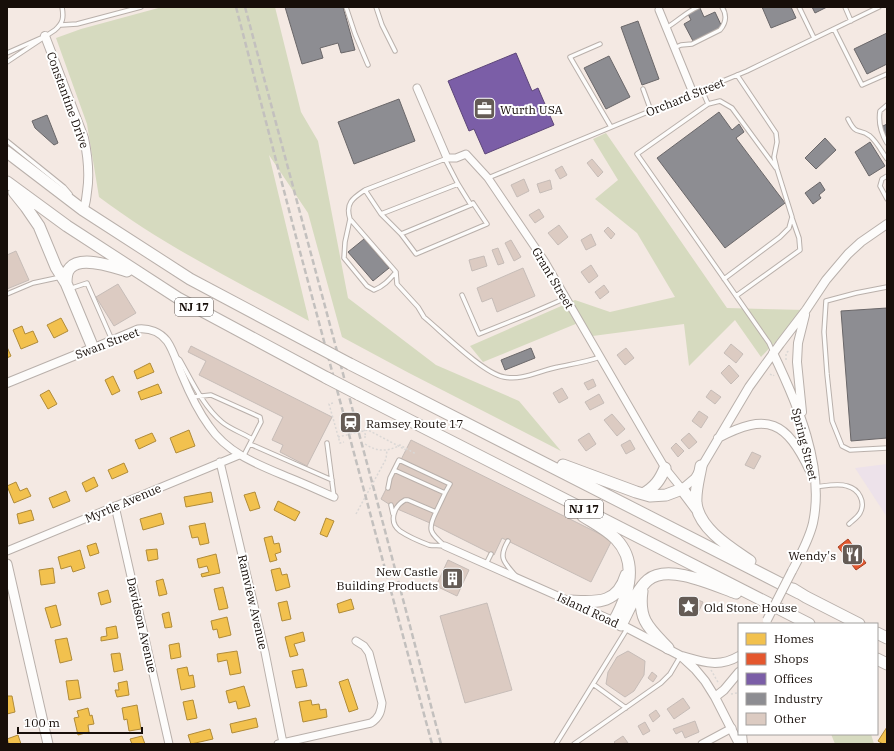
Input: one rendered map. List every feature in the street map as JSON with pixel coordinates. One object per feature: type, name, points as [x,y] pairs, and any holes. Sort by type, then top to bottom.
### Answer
[{"type":"highway","name":"NJ 17","points":[[7,152],[83,210],[190,279],[350,364],[857,623]]},
{"type":"highway","name":"NJ 17","points":[[7,183],[67,226],[142,276],[196,308],[327,378],[805,623]]},
{"type":"highway","points":[[7,183],[39,226],[93,348]]},
{"type":"highway","points":[[65,283],[66,274],[69,269],[81,263],[106,264],[142,276]]},
{"type":"highway","points":[[508,445],[644,494],[655,496],[666,495],[682,489],[708,527],[719,539],[799,593]]},
{"type":"highway","points":[[697,510],[696,490],[701,466]]},
{"type":"highway","points":[[644,494],[654,487],[662,476],[665,468]]},
{"type":"highway","points":[[525,479],[613,536],[624,550],[629,567],[629,581],[621,625]]},
{"type":"highway","points":[[570,601],[598,602],[610,598],[621,588],[629,567]]},
{"type":"highway","points":[[621,625],[643,586],[648,580],[656,575],[667,573],[696,578],[789,614]]},
{"type":"highway","points":[[643,586],[640,606],[644,619],[650,629],[668,648]]},
{"type":"highway","points":[[878,634],[887,638]]},
{"type":"highway","points":[[878,660],[887,664]]},
{"type":"main road","points":[[7,564],[48,744]]},
{"type":"street","points":[[658,9],[693,93]]},
{"type":"street","name":"Constantine Drive","points":[[45,36],[84,138],[88,153],[89,181],[87,202],[83,210]]},
{"type":"street","points":[[417,88],[446,158]]},
{"type":"street","name":"Grant Street","points":[[446,158],[456,158],[466,154],[488,178],[545,262],[665,468],[682,489]]},
{"type":"street","points":[[682,489],[694,478],[740,402],[826,280],[848,254],[861,242],[887,224]]},
{"type":"street","points":[[806,310],[798,343],[796,362],[806,436]]},
{"type":"street","name":"Swan Street","points":[[7,383],[138,329],[145,328],[154,331],[167,341],[193,397],[208,425],[217,437],[241,456],[334,497]]},
{"type":"street","name":"Spring Street","points":[[766,622],[811,531],[815,505],[815,483],[812,459],[806,436],[794,400],[774,353]]},
{"type":"street","points":[[717,439],[751,424],[765,424],[777,428],[788,434],[797,445],[815,483]]},
{"type":"street","name":"Myrtle Avenue","points":[[7,551],[220,462],[241,456]]},
{"type":"street","name":"Ramview Avenue","points":[[220,462],[265,652],[281,743]]},
{"type":"street","name":"Davidson Avenue","points":[[115,506],[169,744]]},
{"type":"street","name":"Island Road","points":[[444,546],[570,601],[668,648],[681,656],[700,675],[715,697],[740,744]]},
{"type":"street","points":[[281,743],[314,740],[371,724],[379,715],[382,709],[382,703],[369,653],[364,646],[356,641]]},
{"type":"street","points":[[681,656],[716,664],[724,663],[738,656]]},
{"type":"street","points":[[715,697],[724,690],[738,673]]},
{"type":"street","points":[[702,744],[732,728]]},
{"type":"lane","points":[[7,62],[56,30],[61,25],[64,17],[62,7]]},
{"type":"lane","points":[[61,25],[77,24],[141,7]]},
{"type":"lane","points":[[346,7],[368,65]]},
{"type":"lane","points":[[376,7],[382,25],[395,51]]},
{"type":"lane","points":[[666,28],[680,20],[686,12],[698,7]]},
{"type":"lane","points":[[674,48],[681,45],[692,44],[720,30],[724,26],[726,17],[722,7]]},
{"type":"lane","points":[[800,7],[814,38]]},
{"type":"lane","points":[[845,7],[851,21]]},
{"type":"lane","name":"Orchard Street","points":[[488,178],[737,75],[879,7]]},
{"type":"lane","points":[[834,29],[862,85],[887,74]]},
{"type":"lane","points":[[7,54],[27,43],[45,36]]},
{"type":"lane","points":[[600,44],[570,57],[611,127]]},
{"type":"lane","points":[[736,296],[800,250],[799,238],[774,157],[777,142],[776,133],[737,75]]},
{"type":"lane","points":[[643,89],[651,111]]},
{"type":"lane","points":[[702,90],[708,104]]},
{"type":"lane","points":[[774,353],[769,343],[637,154],[708,104],[720,101],[732,108],[777,169]]},
{"type":"lane","points":[[887,106],[880,111],[878,120],[887,144]]},
{"type":"lane","points":[[848,119],[852,128],[871,137],[887,160]]},
{"type":"lane","points":[[7,141],[64,187],[83,210]]},
{"type":"lane","points":[[471,205],[458,184],[446,158],[365,190],[354,198],[348,205],[348,213],[350,219],[396,272],[397,284],[418,306],[424,317],[484,368],[503,377],[516,378],[558,367],[584,363],[600,357]]},
{"type":"lane","points":[[887,176],[882,179],[880,186],[887,199]]},
{"type":"lane","points":[[381,214],[458,184]]},
{"type":"lane","points":[[365,190],[381,214],[401,234],[416,254],[487,224],[473,203],[401,234]]},
{"type":"lane","points":[[724,279],[780,237],[789,228],[792,217]]},
{"type":"lane","points":[[350,219],[345,242],[344,258],[366,286],[374,290],[381,287],[389,281],[396,272]]},
{"type":"lane","points":[[7,294],[33,283],[87,283],[112,340]]},
{"type":"lane","points":[[816,294],[826,301],[856,293],[887,288]]},
{"type":"lane","points":[[462,295],[479,334],[566,298]]},
{"type":"lane","points":[[826,301],[824,332],[832,421],[842,446],[850,450],[887,448]]},
{"type":"lane","points":[[173,354],[180,360],[201,396],[215,415],[223,423],[252,439]]},
{"type":"lane","points":[[193,397],[211,395],[260,417],[260,422],[250,444],[241,456]]},
{"type":"lane","points":[[327,443],[334,497]]},
{"type":"lane","points":[[250,444],[332,480]]},
{"type":"lane","points":[[388,488],[390,478],[399,460],[450,484],[430,523],[431,531],[434,537],[444,546]]},
{"type":"lane","points":[[394,470],[445,493]]},
{"type":"lane","points":[[815,483],[848,486],[859,494],[862,505],[861,511],[859,515],[849,524]]},
{"type":"lane","points":[[393,519],[395,508],[399,503],[405,500],[436,512]]},
{"type":"lane","points":[[391,505],[393,519],[399,530],[430,545],[444,546]]},
{"type":"lane","points":[[508,541],[503,550],[502,556],[517,578]]},
{"type":"lane","points":[[486,564],[491,554]]},
{"type":"lane","points":[[556,744],[593,684],[621,625]]},
{"type":"lane","points":[[574,744],[660,683],[670,674],[681,656]]},
{"type":"lane","points":[[593,684],[626,708]]},
{"type":"path","points":[[784,361],[786,359],[786,353],[789,350],[792,350]]},
{"type":"path","points":[[770,374],[773,376],[775,374]]},
{"type":"path","points":[[333,403],[329,404],[338,437],[340,443],[344,442]]},
{"type":"path","points":[[364,430],[365,437]]},
{"type":"path","points":[[338,437],[368,430],[408,451]]},
{"type":"path","points":[[366,444],[378,450],[387,450],[400,445],[416,454]]},
{"type":"path","points":[[356,514],[386,459],[387,450]]},
{"type":"path","points":[[710,668],[719,684]]},
{"type":"path","points":[[728,695],[737,693]]},
{"type":"shaded area","points":[[887,464],[887,517],[855,468]]},
{"type":"green space","points":[[162,7],[275,7],[301,112],[318,141],[348,298],[436,365],[519,401],[561,451],[342,337],[308,213],[269,155],[309,321],[228,278],[149,232],[99,197],[87,124],[56,38],[81,29]]},
{"type":"green space","points":[[606,133],[727,308],[806,310],[761,357],[735,320],[689,366],[684,324],[585,337],[578,323],[483,362],[470,346],[575,300],[610,312],[675,297],[637,233],[595,199],[618,180],[593,139]]},
{"type":"green space","points":[[831,735],[871,735],[874,744],[835,744]]},
{"type":"building: Homes","points":[[61,318],[68,331],[54,338],[47,325]]},
{"type":"building: Homes","points":[[22,326],[25,334],[33,331],[38,342],[21,349],[13,330]]},
{"type":"building: Homes","points":[[7,347],[11,356],[7,358]]},
{"type":"building: Homes","points":[[150,363],[154,372],[137,379],[134,371]]},
{"type":"building: Homes","points":[[113,376],[120,391],[112,395],[105,380]]},
{"type":"building: Homes","points":[[158,384],[162,393],[141,400],[138,392]]},
{"type":"building: Homes","points":[[49,390],[57,404],[48,409],[40,395]]},
{"type":"building: Homes","points":[[189,430],[195,446],[176,453],[170,438]]},
{"type":"building: Homes","points":[[152,433],[156,441],[139,449],[135,440]]},
{"type":"building: Homes","points":[[124,463],[128,472],[112,479],[108,470]]},
{"type":"building: Homes","points":[[94,477],[98,486],[86,492],[82,483]]},
{"type":"building: Homes","points":[[16,482],[20,491],[27,488],[31,496],[14,503],[7,486]]},
{"type":"building: Homes","points":[[66,491],[70,501],[53,508],[49,498]]},
{"type":"building: Homes","points":[[211,492],[213,502],[186,507],[184,497]]},
{"type":"building: Homes","points":[[255,492],[260,508],[250,511],[244,495]]},
{"type":"building: Homes","points":[[278,501],[300,512],[295,521],[274,510]]},
{"type":"building: Homes","points":[[31,510],[34,520],[19,524],[17,514]]},
{"type":"building: Homes","points":[[161,513],[164,524],[143,530],[140,519]]},
{"type":"building: Homes","points":[[326,518],[334,521],[327,537],[320,534]]},
{"type":"building: Homes","points":[[205,523],[209,543],[200,545],[198,537],[192,538],[189,526]]},
{"type":"building: Homes","points":[[272,536],[274,544],[279,543],[281,552],[275,554],[277,560],[270,562],[264,538]]},
{"type":"building: Homes","points":[[96,543],[99,553],[90,556],[87,546]]},
{"type":"building: Homes","points":[[157,549],[158,559],[148,561],[146,550]]},
{"type":"building: Homes","points":[[80,550],[85,568],[73,572],[71,566],[61,569],[58,557]]},
{"type":"building: Homes","points":[[216,554],[220,573],[202,577],[201,574],[209,572],[207,566],[199,568],[197,559]]},
{"type":"building: Homes","points":[[53,568],[55,583],[41,585],[39,570]]},
{"type":"building: Homes","points":[[280,568],[282,575],[287,574],[290,587],[276,591],[271,570]]},
{"type":"building: Homes","points":[[163,579],[167,594],[159,596],[156,581]]},
{"type":"building: Homes","points":[[223,587],[228,608],[219,610],[214,589]]},
{"type":"building: Homes","points":[[108,590],[111,602],[101,605],[98,593]]},
{"type":"building: Homes","points":[[351,599],[354,609],[339,613],[337,604]]},
{"type":"building: Homes","points":[[287,601],[291,619],[282,621],[278,603]]},
{"type":"building: Homes","points":[[56,605],[61,625],[51,628],[45,608]]},
{"type":"building: Homes","points":[[169,612],[172,627],[165,628],[162,614]]},
{"type":"building: Homes","points":[[227,617],[231,635],[219,638],[217,629],[213,630],[211,621]]},
{"type":"building: Homes","points":[[116,626],[118,638],[101,641],[101,637],[107,636],[106,628]]},
{"type":"building: Homes","points":[[303,632],[305,641],[294,644],[298,655],[290,657],[285,637]]},
{"type":"building: Homes","points":[[67,638],[72,660],[60,663],[55,640]]},
{"type":"building: Homes","points":[[179,643],[181,657],[171,659],[169,645]]},
{"type":"building: Homes","points":[[237,651],[241,673],[230,675],[227,660],[218,662],[217,654]]},
{"type":"building: Homes","points":[[120,653],[123,670],[114,672],[111,654]]},
{"type":"building: Homes","points":[[187,667],[189,676],[193,675],[195,687],[181,690],[177,669]]},
{"type":"building: Homes","points":[[303,669],[307,686],[296,688],[292,671]]},
{"type":"building: Homes","points":[[348,679],[358,709],[349,712],[339,682]]},
{"type":"building: Homes","points":[[78,680],[81,698],[69,700],[66,681]]},
{"type":"building: Homes","points":[[127,681],[129,695],[117,697],[115,690],[119,690],[118,683]]},
{"type":"building: Homes","points":[[244,686],[250,706],[238,709],[236,701],[229,703],[226,691]]},
{"type":"building: Homes","points":[[7,696],[12,696],[15,712],[7,714]]},
{"type":"building: Homes","points":[[193,700],[197,718],[187,720],[183,702]]},
{"type":"building: Homes","points":[[311,700],[312,705],[319,704],[320,710],[326,709],[327,717],[303,722],[299,702]]},
{"type":"building: Homes","points":[[137,705],[141,729],[129,731],[127,719],[124,720],[122,708]]},
{"type":"building: Homes","points":[[88,708],[90,716],[92,715],[94,724],[88,725],[89,732],[78,735],[74,718],[79,717],[77,711]]},
{"type":"building: Homes","points":[[256,718],[258,727],[232,733],[230,724]]},
{"type":"building: Homes","points":[[887,727],[887,744],[883,744],[878,741]]},
{"type":"building: Homes","points":[[210,729],[213,739],[191,744],[188,735]]},
{"type":"building: Homes","points":[[18,735],[21,744],[9,744],[7,739]]},
{"type":"building: Homes","points":[[142,736],[145,744],[132,744],[130,739]]},
{"type":"building: Shops","name":"Wendy's","points":[[848,539],[866,563],[856,570],[838,547]]},
{"type":"building: Offices","points":[[516,53],[532,91],[538,88],[554,125],[485,154],[474,129],[469,131],[448,81]]},
{"type":"building: Industry","points":[[285,7],[343,7],[355,50],[341,53],[338,43],[320,48],[323,58],[302,64]]},
{"type":"building: Industry","points":[[762,7],[791,7],[796,18],[771,28]]},
{"type":"building: Industry","points":[[812,7],[827,7],[815,13]]},
{"type":"building: Industry","points":[[700,8],[704,17],[715,12],[722,27],[693,41],[684,24],[691,20],[688,14]]},
{"type":"building: Industry","points":[[638,21],[659,79],[642,85],[621,27]]},
{"type":"building: Industry","points":[[887,33],[887,64],[867,74],[854,49]]},
{"type":"building: Industry","points":[[609,56],[630,97],[606,109],[584,68]]},
{"type":"building: Industry","points":[[399,99],[415,141],[354,164],[338,122]]},
{"type":"building: Industry","points":[[719,112],[732,130],[739,124],[744,132],[736,138],[785,203],[725,248],[657,158]]},
{"type":"building: Industry","points":[[47,115],[58,143],[54,145],[35,128],[32,121]]},
{"type":"building: Industry","points":[[887,124],[887,134],[884,135],[881,127]]},
{"type":"building: Industry","points":[[825,138],[836,150],[816,169],[805,158]]},
{"type":"building: Industry","points":[[870,142],[885,166],[869,176],[855,152]]},
{"type":"building: Industry","points":[[820,182],[825,190],[819,195],[821,198],[813,204],[805,193]]},
{"type":"building: Industry","points":[[364,239],[389,268],[373,281],[348,252]]},
{"type":"building: Industry","points":[[887,308],[887,438],[851,441],[841,311]]},
{"type":"building: Industry","points":[[531,348],[535,358],[505,370],[501,360]]},
{"type":"building: Other","points":[[592,159],[603,172],[598,177],[587,163]]},
{"type":"building: Other","points":[[562,166],[567,175],[560,179],[555,170]]},
{"type":"building: Other","points":[[524,179],[529,191],[517,197],[511,185]]},
{"type":"building: Other","points":[[550,180],[552,189],[540,193],[537,184]]},
{"type":"building: Other","points":[[539,209],[544,217],[535,223],[529,215]]},
{"type":"building: Other","points":[[559,225],[568,237],[558,245],[548,233]]},
{"type":"building: Other","points":[[608,227],[615,234],[611,239],[604,231]]},
{"type":"building: Other","points":[[591,234],[596,245],[586,250],[581,240]]},
{"type":"building: Other","points":[[511,240],[521,257],[514,261],[505,243]]},
{"type":"building: Other","points":[[498,248],[504,263],[498,265],[492,250]]},
{"type":"building: Other","points":[[16,251],[29,280],[7,289],[7,255]]},
{"type":"building: Other","points":[[484,256],[487,266],[472,271],[469,260]]},
{"type":"building: Other","points":[[591,265],[598,276],[589,283],[581,272]]},
{"type":"building: Other","points":[[523,268],[535,296],[497,312],[492,298],[482,302],[477,288]]},
{"type":"building: Other","points":[[118,284],[136,313],[114,326],[96,297]]},
{"type":"building: Other","points":[[604,285],[609,292],[600,299],[595,292]]},
{"type":"building: Other","points":[[731,344],[743,354],[736,363],[724,353]]},
{"type":"building: Other","points":[[191,346],[332,417],[307,466],[280,452],[283,445],[272,440],[283,417],[199,375],[206,361],[188,352]]},
{"type":"building: Other","points":[[626,348],[634,358],[625,365],[617,355]]},
{"type":"building: Other","points":[[729,365],[739,376],[731,384],[721,373]]},
{"type":"building: Other","points":[[593,379],[596,386],[588,390],[584,383]]},
{"type":"building: Other","points":[[562,388],[568,398],[559,403],[553,393]]},
{"type":"building: Other","points":[[711,390],[721,397],[715,404],[706,397]]},
{"type":"building: Other","points":[[599,394],[604,403],[590,410],[585,402]]},
{"type":"building: Other","points":[[699,411],[708,417],[701,428],[692,421]]},
{"type":"building: Other","points":[[612,414],[625,429],[617,436],[604,420]]},
{"type":"building: Other","points":[[589,433],[596,444],[586,451],[578,440]]},
{"type":"building: Other","points":[[689,433],[697,442],[689,449],[681,440]]},
{"type":"building: Other","points":[[411,440],[612,540],[591,582],[502,538],[494,555],[430,523],[395,508],[381,499]]},
{"type":"building: Other","points":[[630,440],[635,449],[626,454],[621,445]]},
{"type":"building: Other","points":[[676,443],[684,451],[678,457],[671,448]]},
{"type":"building: Other","points":[[752,452],[761,456],[754,469],[745,465]]},
{"type":"building: Other","name":"New Castle Building Products","points":[[448,560],[469,570],[457,596],[436,586]]},
{"type":"building: Other","points":[[691,597],[703,602],[699,611],[687,607]]},
{"type":"building: Other","points":[[487,603],[512,690],[465,703],[440,616]]},
{"type":"building: Other","points":[[628,651],[645,661],[644,675],[634,691],[625,697],[606,684],[608,672],[617,657]]},
{"type":"building: Other","points":[[652,672],[657,676],[653,682],[648,678]]},
{"type":"building: Other","points":[[683,698],[690,708],[674,719],[667,709]]},
{"type":"building: Other","points":[[656,710],[660,716],[653,722],[649,715]]},
{"type":"building: Other","points":[[695,721],[699,732],[685,738],[682,731],[676,734],[673,729]]},
{"type":"building: Other","points":[[645,722],[650,731],[643,735],[638,726]]},
{"type":"building: Other","points":[[623,736],[628,743],[616,744],[614,742]]},
{"type":"railway","points":[[236,7],[432,744]]},
{"type":"railway","points":[[245,7],[441,744]]},
{"type":"place","name":"Wurth USA","points":[[484,109]]},
{"type":"place","name":"Ramsey Route 17","points":[[350,423]]},
{"type":"place","name":"Wendy's","points":[[852,555]]},
{"type":"place","name":"New Castle Building Products","points":[[453,578]]},
{"type":"place","name":"Old Stone House","points":[[688,607]]}]
